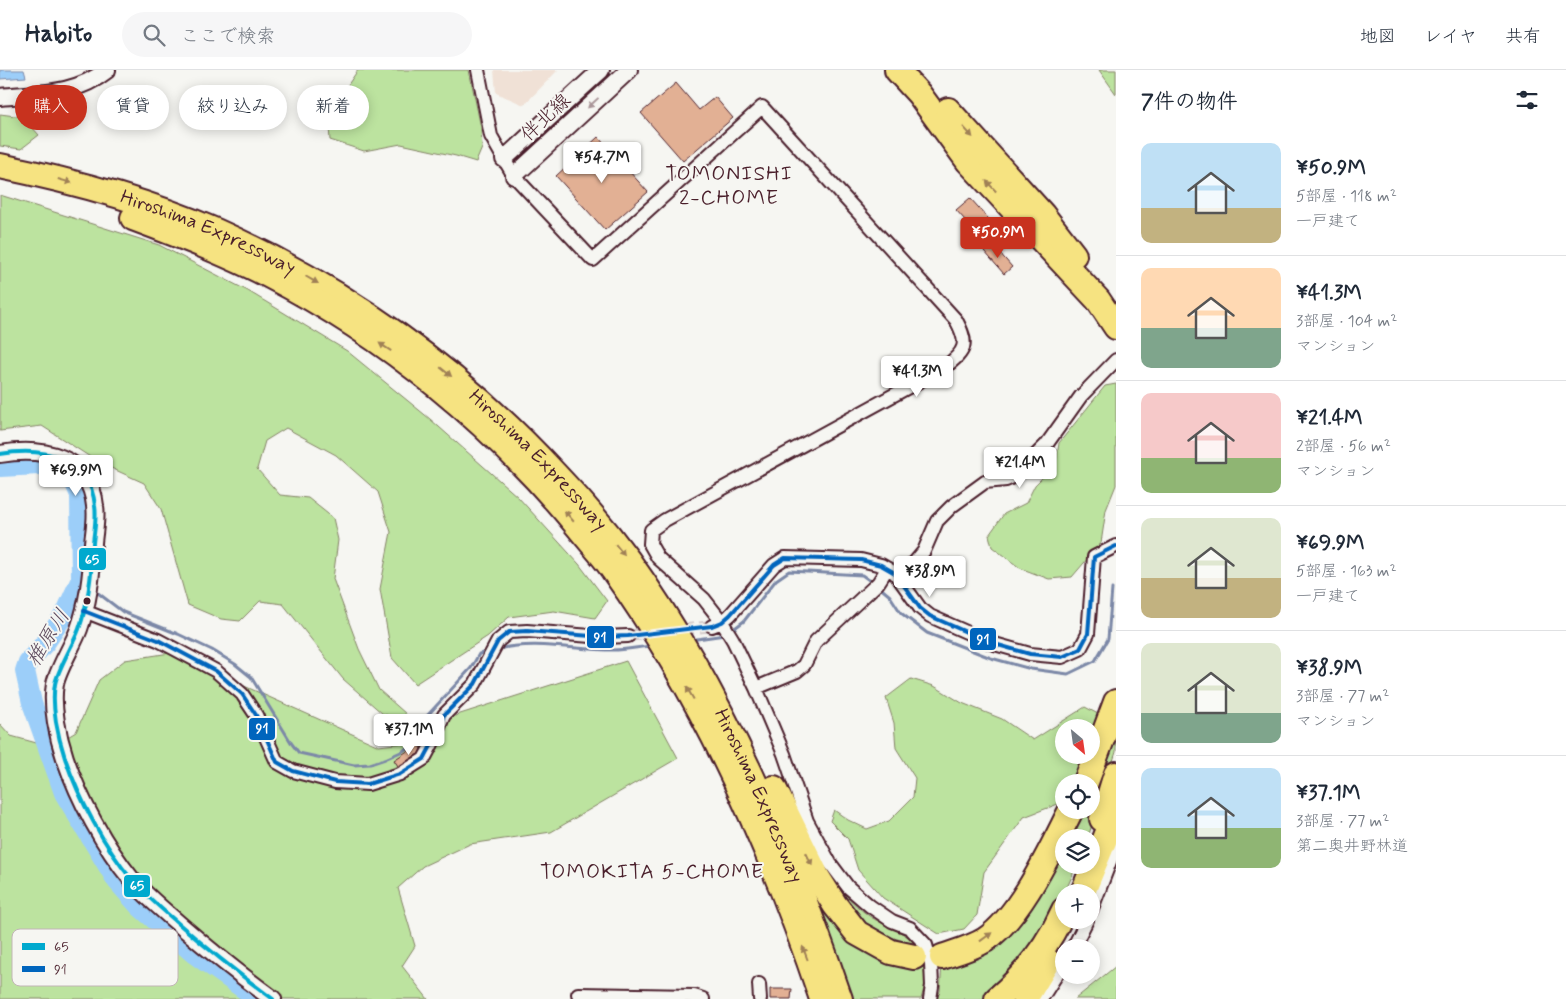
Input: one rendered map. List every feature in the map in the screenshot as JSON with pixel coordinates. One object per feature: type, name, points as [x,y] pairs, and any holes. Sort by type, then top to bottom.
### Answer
[{"type":"highway","points":[[897,70],[919,94],[968,161],[1098,300],[1116,326]]},
{"type":"highway","points":[[912,70],[1043,215],[1116,312]]},
{"type":"highway","name":"Hiroshima Expressway","points":[[0,166],[45,175],[131,200],[214,230],[284,264],[354,304],[414,346],[476,396],[530,446],[580,500],[627,558],[669,621],[714,702],[773,822],[803,897],[826,997]]},
{"type":"highway","name":"Hiroshima Expressway","points":[[0,183],[44,191],[121,213],[200,244],[269,276],[342,318],[403,359],[464,408],[518,458],[612,568],[653,629],[729,768],[826,997]]},
{"type":"highway","points":[[669,621],[744,734],[772,783],[818,878],[835,906],[857,933],[891,952],[914,957]]},
{"type":"highway","points":[[1089,774],[1116,702]]},
{"type":"highway","points":[[1097,829],[1116,774]]},
{"type":"highway","points":[[1086,884],[1107,834],[1116,805]]},
{"type":"highway","points":[[942,957],[964,950],[985,940],[1007,920],[1036,875],[1066,819]]},
{"type":"highway","points":[[997,999],[1014,984],[1040,952],[1055,926]]},
{"type":"highway","points":[[1012,999],[1025,986],[1055,963]]},
{"type":"highway","points":[[1025,999],[1055,963]]},
{"type":"street","points":[[0,97],[66,91],[94,80],[107,70]]},
{"type":"street","points":[[478,70],[491,136],[514,176],[593,260],[762,107],[956,320],[964,334],[965,346],[960,356],[945,368],[665,520],[652,530],[650,544],[658,558],[704,599],[717,624],[733,640],[784,754],[806,820],[830,863],[848,887],[870,906],[892,921],[910,928],[926,945],[931,963],[932,986],[930,999]]},
{"type":"street","name":"伴北線","points":[[504,159],[601,70]]},
{"type":"street","name":"伴北線","points":[[514,176],[629,70]]},
{"type":"street","points":[[756,688],[797,672],[804,665],[816,641],[878,583],[891,571],[914,563],[924,551],[937,521],[952,506],[984,482],[1006,480],[1015,476],[1046,445],[1081,396],[1116,360]]},
{"type":"street","points":[[0,454],[39,451],[60,457],[75,465],[88,482],[95,506],[87,597],[79,628],[55,683],[54,713],[59,737],[65,758],[81,797],[107,844],[132,879],[157,905],[218,958],[273,999]]},
{"type":"street","points":[[717,624],[774,564],[784,558],[861,560],[881,565],[891,571],[920,608],[930,616],[990,643],[1030,654],[1062,657],[1080,649],[1088,634],[1094,557],[1116,546]]},
{"type":"street","points":[[87,597],[158,640],[216,671],[242,694],[256,716],[277,762],[293,771],[335,782],[368,784],[400,774],[424,759],[444,715],[474,684],[498,641],[509,632],[527,631],[604,637],[628,636]]},
{"type":"street","points":[[1100,888],[1116,846]]},
{"type":"street","points":[[1041,999],[1055,966]]},
{"type":"street","points":[[759,984],[760,999]]},
{"type":"street","points":[[578,994],[694,996],[703,999]]},
{"type":"shaded area","points":[[494,70],[558,70],[524,105],[496,93]]},
{"type":"green space","points":[[358,70],[469,70],[481,128],[482,148],[476,162],[401,144],[364,151],[330,140],[329,130],[369,130],[369,85],[348,85]]},
{"type":"green space","points":[[1099,70],[1116,70],[1116,94]]},
{"type":"green space","points":[[0,114],[15,116],[15,130],[35,130],[39,135],[21,149],[0,146]]},
{"type":"green space","points":[[0,195],[159,245],[248,291],[347,351],[430,419],[518,497],[579,564],[607,601],[595,618],[554,611],[509,617],[488,636],[415,684],[392,658],[380,589],[391,532],[378,492],[336,455],[286,428],[265,441],[257,469],[280,495],[308,498],[333,518],[338,540],[333,579],[359,649],[379,690],[406,714],[401,719],[383,714],[343,679],[283,604],[260,601],[240,621],[221,619],[188,605],[161,509],[144,483],[98,462],[42,426],[0,431]]},
{"type":"green space","points":[[1116,384],[1116,485],[1106,510],[1101,543],[1072,577],[1049,579],[1020,568],[992,547],[989,535],[1004,514],[1026,503],[1035,485],[1056,464],[1059,443],[1105,386]]},
{"type":"green space","points":[[170,653],[379,746],[410,742],[457,715],[626,661],[678,758],[551,832],[470,844],[423,866],[398,888],[415,946],[402,966],[428,999],[0,999],[0,724],[11,736],[51,747],[76,732],[99,680],[125,660]]},
{"type":"green space","points":[[911,679],[934,686],[962,703],[1002,719],[1033,740],[1055,726],[1055,764],[1080,764],[1074,774],[1055,774],[1055,805],[1024,817],[984,872],[977,915],[964,929],[939,934],[883,898],[858,870],[848,839],[830,821],[834,810],[848,820],[867,829],[889,821],[913,797],[915,778],[896,748],[894,723],[886,698]]},
{"type":"green space","points":[[1085,707],[1098,714],[1097,719],[1066,719]]},
{"type":"green space","points":[[1116,733],[1116,752],[1100,801],[1099,774]]},
{"type":"green space","points":[[1078,819],[1094,819],[1091,829],[1074,829]]},
{"type":"green space","points":[[816,853],[837,885],[856,906],[869,916],[897,930],[915,943],[923,957],[926,973],[921,999],[851,999],[809,887],[834,919],[916,950],[906,942],[873,933],[859,924],[845,906]]},
{"type":"green space","points":[[1055,859],[1055,874],[1073,874],[1069,884],[1055,884],[1055,913],[1044,934],[988,999],[937,999],[940,991],[942,965],[989,946]]},
{"type":"green space","points":[[1116,966],[1116,999],[1075,999],[1094,984],[1100,984],[1100,979]]},
{"type":"water","points":[[0,70],[24,70],[26,77],[0,79]]},
{"type":"building","points":[[676,83],[699,110],[715,97],[733,118],[683,161],[641,113]]},
{"type":"building","points":[[598,137],[648,192],[605,230],[556,176]]},
{"type":"building","points":[[970,198],[996,227],[982,239],[956,210]]},
{"type":"building","points":[[992,244],[1012,267],[1004,274],[984,251]]},
{"type":"building","points":[[418,744],[424,753],[400,769],[394,760]]},
{"type":"building","points":[[770,989],[792,989],[791,999],[770,999]]},
{"type":"waterway","name":"椎原川","points":[[0,467],[39,465],[54,467],[72,477],[80,495],[81,579],[66,612],[46,642],[28,662],[25,671],[32,703],[64,793],[117,881],[140,907],[165,929]]},
{"type":"waterway","points":[[731,631],[744,621],[776,580],[789,571],[862,575],[873,583]]},
{"type":"waterway","points":[[878,586],[890,596],[901,613],[927,633],[991,658],[1031,669],[1068,674],[1095,661],[1108,639],[1112,589]]},
{"type":"waterway","points":[[92,592],[98,593],[123,612],[178,634],[212,650],[235,664],[251,677],[299,753],[354,765],[370,764],[385,759],[403,751],[423,735],[426,717],[471,668],[479,654],[487,652]]},
{"type":"waterway","points":[[690,640],[725,635]]},
{"type":"waterway","points":[[498,649],[512,646],[541,645],[623,650],[651,646]]},
{"type":"waterway","name":"椎原川","points":[[178,940],[193,953],[258,999]]},
{"type":"tunnel","points":[[628,636],[712,626]]},
{"type":"transit line","name":"65","points":[[0,454],[32,452],[61,458],[74,465],[84,475],[91,489],[96,515],[88,597],[79,629],[59,671],[54,693],[60,741],[71,774],[85,806],[102,837],[137,886],[202,943],[273,999]]},
{"type":"transit line","name":"91","points":[[84,611],[158,640],[216,671],[242,694],[256,715],[277,762],[293,771],[335,782],[368,784],[400,774],[424,759],[444,715],[475,684],[498,641],[509,632],[527,631],[604,637],[712,626],[722,622],[730,615],[774,565],[785,558],[861,560],[881,565],[895,573],[920,608],[930,616],[991,643],[1030,654],[1062,657],[1080,649],[1088,634],[1094,557],[1116,546]]},
{"type":"district","name":"TOMONISHI 2-CHOME","points":[[729,186]]},
{"type":"district","name":"TOMOKITA 5-CHOME","points":[[652,872]]}]
